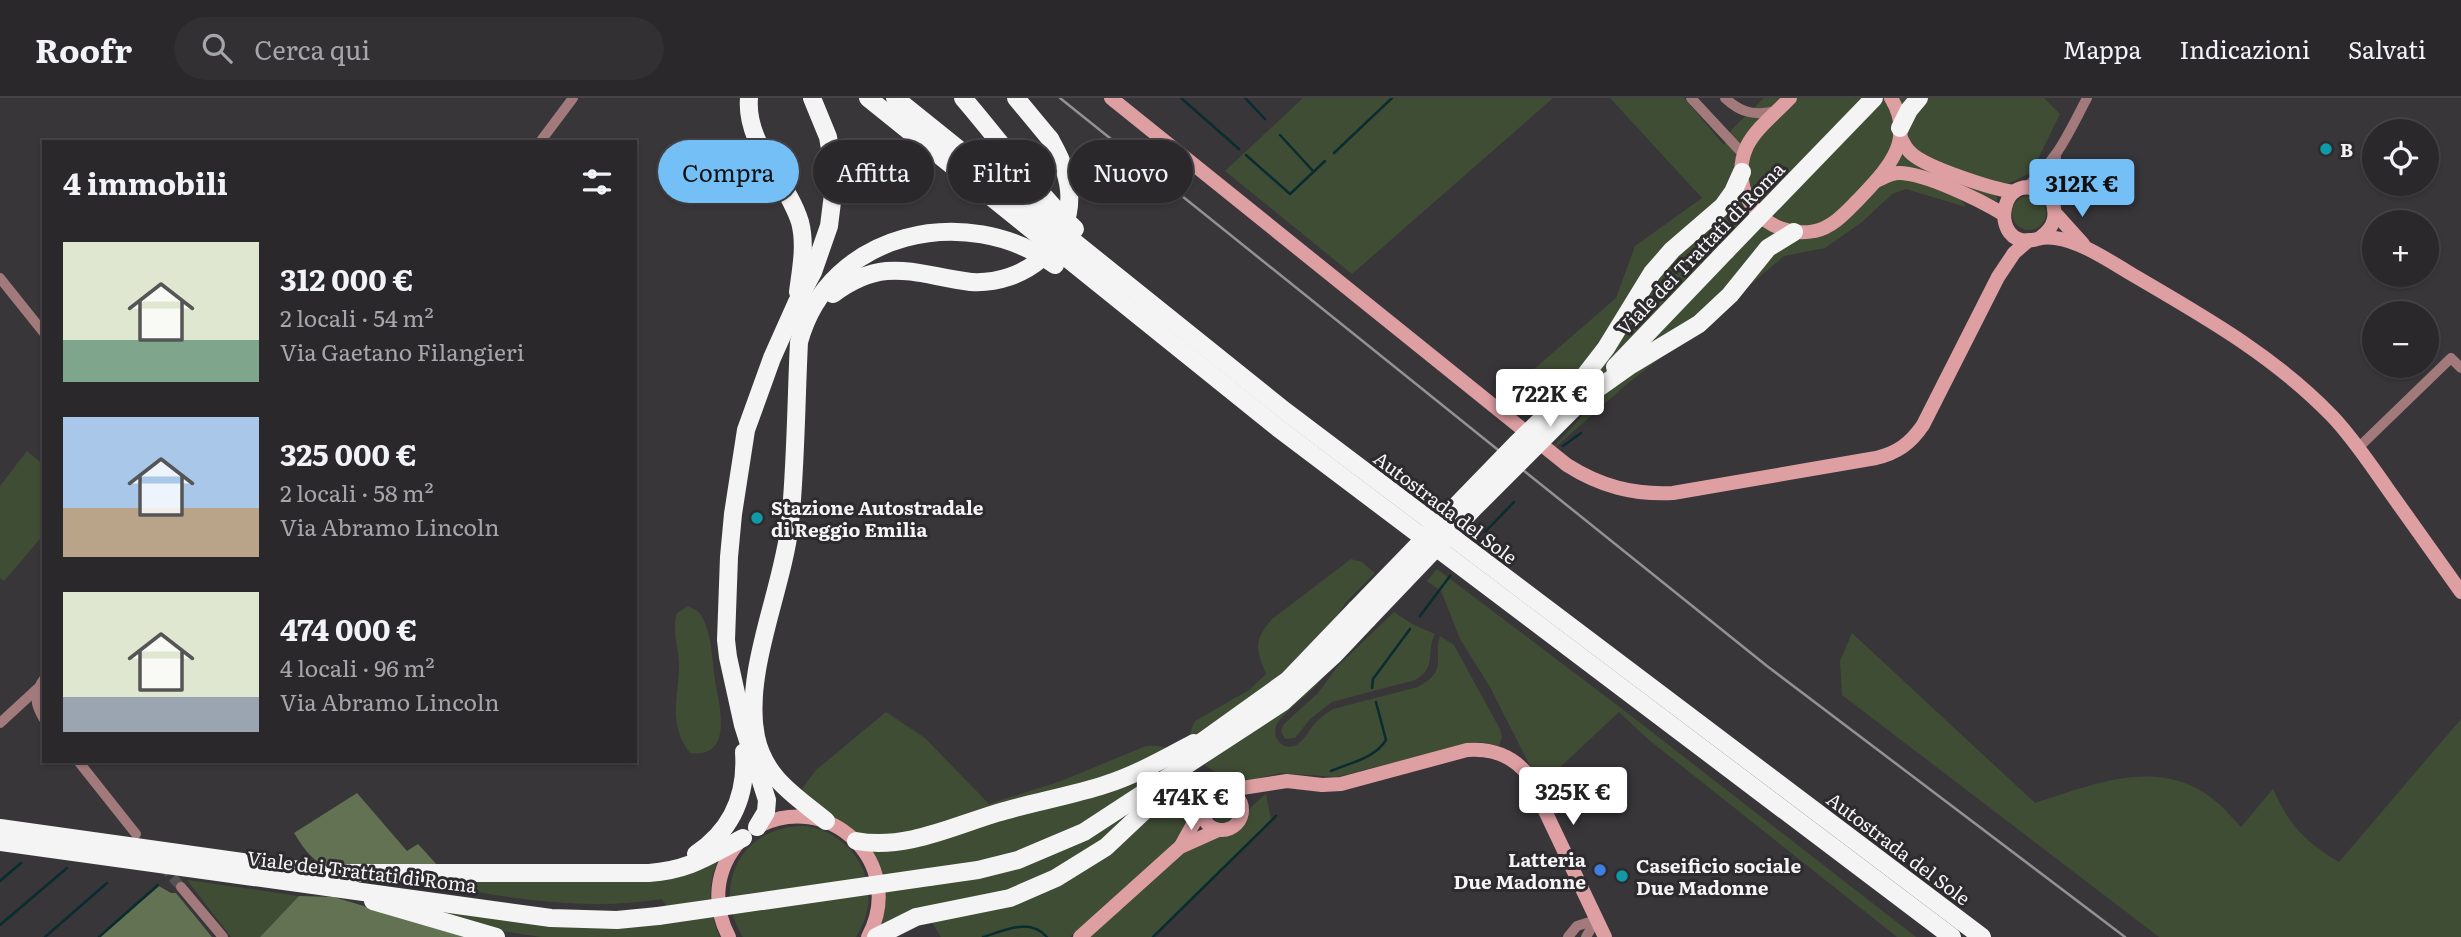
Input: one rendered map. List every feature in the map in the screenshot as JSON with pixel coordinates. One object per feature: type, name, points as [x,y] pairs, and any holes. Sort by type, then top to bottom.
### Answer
[{"type":"highway","points":[[313,879],[672,871],[696,864],[750,833],[766,812],[767,800],[743,726],[726,640],[729,557],[746,430],[772,358],[822,249],[834,201],[835,178],[828,137],[812,98]]},
{"type":"highway","name":"Autostrada del Sole","points":[[868,98],[1278,428],[1952,937]]},
{"type":"highway","name":"Autostrada del Sole","points":[[895,98],[1174,324],[1398,497],[1982,937]]},
{"type":"highway","points":[[963,98],[1045,200],[1174,324]]},
{"type":"highway","points":[[799,342],[827,299],[864,275],[883,270],[902,270],[971,282],[1000,281],[1031,268],[1048,252],[1060,233],[1067,214],[1069,191],[1064,165],[1050,139],[1016,98]]},
{"type":"highway","name":"Viale dei Trattati di Roma","points":[[1723,248],[1862,98]]},
{"type":"highway","name":"Viale dei Trattati di Roma","points":[[0,842],[313,879],[345,879],[561,908],[657,911],[928,873],[1014,851],[1055,835],[1094,815],[1174,762],[1293,694],[1362,614],[1482,500],[1581,391],[1874,98]]},
{"type":"highway","points":[[1900,132],[1909,110],[1919,98]]},
{"type":"highway","points":[[748,101],[753,131],[790,199],[800,224],[803,249],[797,302]]},
{"type":"highway","points":[[1581,391],[1652,273],[1672,250],[1723,206],[1733,192],[1743,163]]},
{"type":"highway","points":[[826,821],[794,798],[774,779],[762,756],[754,719],[758,668],[790,524],[799,342],[810,308],[849,267],[886,244],[935,231],[975,232],[999,237],[1032,250],[1091,292],[1151,328]]},
{"type":"highway","points":[[1581,391],[1699,324],[1730,295],[1768,248],[1794,232]]},
{"type":"highway","points":[[583,873],[652,868],[674,863],[697,853],[716,838],[731,819],[743,789],[743,726]]},
{"type":"highway","points":[[856,841],[886,844],[908,841],[1084,791],[1129,776],[1215,740]]},
{"type":"highway","points":[[876,937],[916,917],[1010,898],[1076,867],[1118,837],[1184,774],[1215,740]]},
{"type":"highway","name":"Viale dei Trattati di Roma","points":[[0,828],[313,879]]},
{"type":"highway","points":[[313,879],[496,937]]},
{"type":"street","points":[[542,140],[573,98]]},
{"type":"street","points":[[1111,98],[1567,465],[1595,481],[1626,491],[1673,493],[1876,458],[1899,451],[1909,444],[1923,425],[1998,277],[2014,254],[2050,229],[2056,158]]},
{"type":"street","points":[[1691,98],[1743,163]]},
{"type":"street","points":[[1725,98],[1734,107],[1748,113],[1777,111]]},
{"type":"street","points":[[1790,98],[1752,138],[1743,163],[1743,188],[1756,212],[1774,226],[1794,232],[1815,230],[1835,222],[1892,163],[1900,132],[1899,117],[1891,98]]},
{"type":"street","points":[[1998,277],[2006,248],[2006,201],[2042,173],[2056,158],[2087,98]]},
{"type":"street","points":[[1900,132],[1911,153],[1922,161],[1993,189],[2035,188],[2053,206],[2070,232],[2087,248],[2240,338],[2331,415],[2358,447],[2461,592]]},
{"type":"street","points":[[1877,180],[1894,173],[1918,176],[1986,203],[2004,220],[2015,236],[2058,239],[2087,248]]},
{"type":"street","points":[[0,278],[42,330]]},
{"type":"street","points":[[2358,447],[2451,358],[2461,368]]},
{"type":"street","points":[[0,723],[37,690],[42,682]]},
{"type":"street","points":[[37,690],[37,708],[42,716]]},
{"type":"street","points":[[1180,847],[1209,794],[1219,789],[1264,786],[1287,780],[1322,785],[1341,783],[1467,750],[1494,752],[1514,761],[1528,775],[1605,937]]},
{"type":"street","points":[[80,763],[136,834]]},
{"type":"street","points":[[1243,810],[1264,786]]},
{"type":"street","points":[[1080,937],[1180,847],[1235,825],[1243,810],[1239,798],[1229,790]]},
{"type":"street","points":[[1202,808],[1206,822],[1218,830]]},
{"type":"street","points":[[729,937],[719,913],[719,880],[728,857],[750,833],[773,820],[791,816],[826,821],[842,829],[856,841],[871,862],[878,886],[877,911],[867,937]]},
{"type":"street","points":[[181,887],[223,937]]},
{"type":"street","points":[[1568,937],[1577,926],[1594,914]]},
{"type":"street","points":[[1586,937],[1594,914]]},
{"type":"green space","points":[[1303,98],[1553,98],[1352,274],[1225,171]]},
{"type":"green space","points":[[1610,98],[1684,98],[1724,145],[1732,129],[1764,98],[2044,98],[2060,114],[2031,173],[2005,185],[1983,191],[1997,196],[1997,201],[1976,192],[1953,189],[1966,207],[1906,189],[1892,194],[1862,222],[1825,248],[1784,256],[1627,384],[1542,459],[1592,406],[1564,380],[1528,415],[1503,396],[1616,298],[1635,246],[1702,198]]},
{"type":"green space","points":[[2029,196],[2041,201],[2046,213],[2041,225],[2029,230],[2017,225],[2012,213],[2017,201]]},
{"type":"green space","points":[[27,451],[42,463],[42,536],[4,581],[0,578],[0,486]]},
{"type":"green space","points":[[1351,559],[1362,562],[1375,573],[1347,601],[1322,637],[1270,684],[1187,740],[1195,721],[1249,690],[1266,674],[1258,645],[1262,633],[1272,619]]},
{"type":"green space","points":[[1437,569],[1916,937],[1897,937],[1649,740],[1619,712],[1555,772],[1567,797],[1566,805],[1555,815],[1490,687],[1460,639],[1441,591],[1427,581]]},
{"type":"green space","points":[[688,606],[700,613],[705,622],[721,715],[719,739],[713,748],[704,753],[690,753],[683,742],[677,722],[679,661],[675,620],[677,613]]},
{"type":"green space","points":[[1394,612],[1435,634],[1429,664],[1422,675],[1415,680],[1332,702],[1310,719],[1295,738],[1285,739],[1281,731],[1284,724],[1318,693],[1338,666]]},
{"type":"green space","points":[[1852,633],[2035,803],[2105,782],[2152,777],[2175,780],[2197,789],[2219,804],[2241,827],[2273,789],[2299,832],[2339,862],[2461,719],[2461,937],[2159,937],[1842,695],[1840,661]]},
{"type":"green space","points":[[1440,636],[1454,645],[1500,729],[1502,737],[1499,746],[1481,742],[1470,743],[1337,777],[1280,773],[1244,782],[1219,774],[1204,765],[1323,678],[1279,721],[1275,731],[1282,745],[1298,744],[1324,715],[1333,709],[1418,687],[1428,681],[1437,669]]},
{"type":"green space","points":[[886,712],[925,738],[989,804],[1061,781],[1146,746],[1160,746],[1177,757],[1185,768],[1195,794],[1195,810],[1188,824],[1159,858],[1070,937],[941,937],[930,919],[872,935],[876,868],[796,797],[816,770]]},
{"type":"green space","points":[[357,793],[407,851],[418,844],[439,867],[340,867],[314,859],[294,833]]},
{"type":"green space","points":[[1266,794],[1271,820],[1152,937],[1088,937],[1184,850],[1218,834],[1226,835],[1241,828],[1251,807]]},
{"type":"green space","points":[[1223,796],[1232,800],[1236,809],[1232,818],[1223,822],[1214,818],[1210,809],[1214,800]]},
{"type":"green space","points":[[807,826],[826,832],[841,841],[863,868],[868,885],[868,902],[865,920],[856,937],[743,937],[733,917],[730,897],[732,878],[739,861],[751,846],[766,835],[785,828]]},
{"type":"green space","points":[[719,857],[712,877],[710,897],[720,937],[541,937],[489,929],[438,911],[577,924],[668,909],[662,899],[606,904],[550,902],[466,890],[434,882],[437,879],[648,878]]},
{"type":"green space","points":[[187,880],[299,896],[260,937],[231,937]]},
{"type":"green space","points":[[159,886],[176,893],[212,937],[100,937]]},
{"type":"green space","points":[[299,896],[334,897],[466,937],[260,937]]},
{"type":"waterway","points":[[1181,98],[1239,149]]},
{"type":"waterway","points":[[1245,98],[1265,119]]},
{"type":"waterway","points":[[1334,153],[1392,98]]},
{"type":"waterway","points":[[1280,135],[1313,171]]},
{"type":"waterway","points":[[1246,155],[1290,194],[1325,161]]},
{"type":"waterway","points":[[1563,446],[1581,433]]},
{"type":"waterway","points":[[1485,532],[1514,502]]},
{"type":"waterway","points":[[1420,616],[1450,576]]},
{"type":"waterway","points":[[1372,688],[1373,679],[1410,629]]},
{"type":"waterway","points":[[1331,771],[1369,756],[1386,740],[1376,702]]},
{"type":"waterway","points":[[1153,937],[1276,816]]},
{"type":"waterway","points":[[0,881],[21,863]]},
{"type":"waterway","points":[[0,925],[67,868]]},
{"type":"waterway","points":[[45,937],[107,883]]},
{"type":"waterway","points":[[99,937],[158,885]]},
{"type":"waterway","points":[[983,937],[1016,927],[1032,928],[1047,937]]},
{"type":"tunnel","points":[[163,866],[181,887]]},
{"type":"railway","points":[[1060,98],[1767,666],[2125,937]]},
{"type":"place","name":"B","points":[[2326,149]]},
{"type":"place","name":"Stazione Autostradale di Reggio Emilia","points":[[757,518]]},
{"type":"place","name":"Latteria Due Madonne","points":[[1600,870]]},
{"type":"place","name":"Caseificio sociale Due Madonne","points":[[1622,876]]}]
